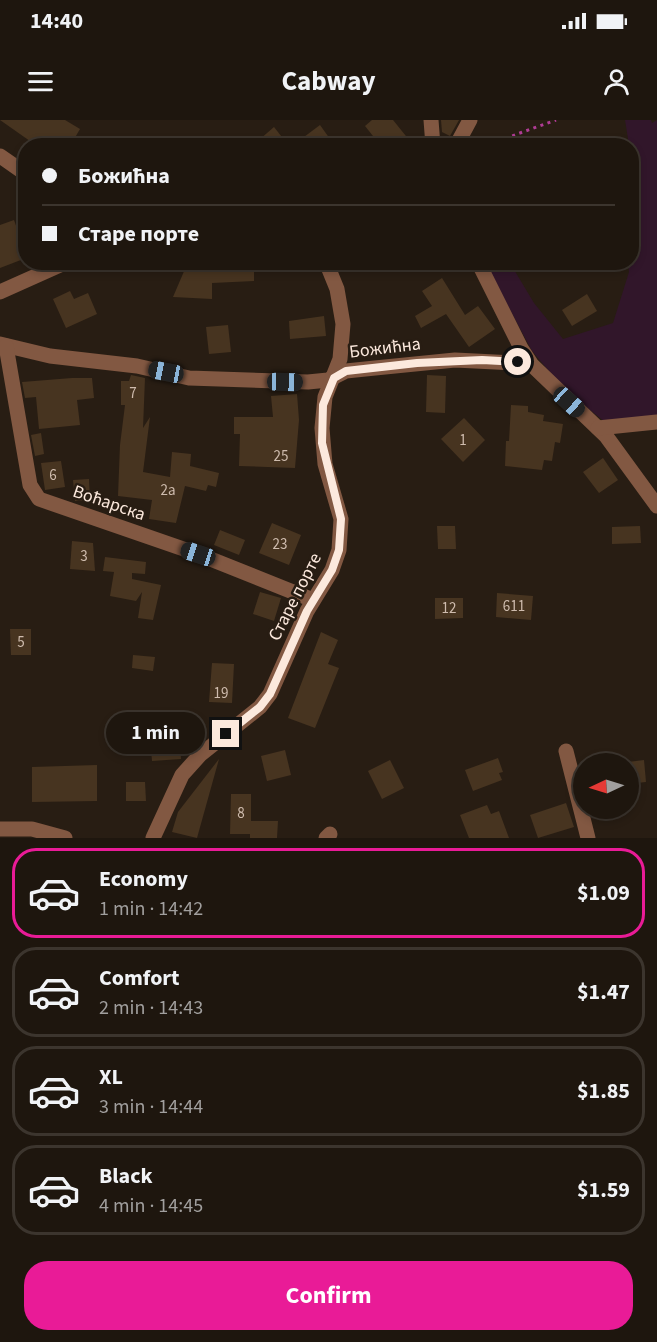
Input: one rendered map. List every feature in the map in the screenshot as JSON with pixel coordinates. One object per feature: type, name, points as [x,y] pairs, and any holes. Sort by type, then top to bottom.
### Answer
[{"type":"street","points":[[431,120],[432,138]]},
{"type":"street","points":[[460,138],[470,120]]},
{"type":"street","points":[[0,156],[18,168]]},
{"type":"street","points":[[0,292],[49,270]]},
{"type":"street","name":"Старе порте","points":[[153,838],[183,775],[200,755],[260,707],[270,694],[313,600],[332,570],[339,550],[341,535],[338,503],[325,464],[322,443],[323,405],[340,359],[343,324],[340,298],[329,270]]},
{"type":"street","points":[[482,270],[526,357],[552,386],[598,428],[657,506]]},
{"type":"street","name":"Божићна","points":[[3,345],[50,356],[137,366],[189,378],[308,382],[334,378],[346,371],[417,363],[482,360],[514,363],[526,357]]},
{"type":"street","name":"Воћарска","points":[[3,345],[30,485],[39,499],[198,554],[313,600]]},
{"type":"street","points":[[598,428],[657,422]]},
{"type":"street","points":[[566,751],[588,838]]},
{"type":"street","points":[[0,829],[32,829],[65,838]]},
{"type":"path","points":[[506,138],[556,120]]},
{"type":"shaded area","points":[[625,120],[651,120],[652,123],[657,120],[657,422],[605,422],[564,389],[532,351],[489,270],[514,270],[534,303],[563,339],[613,323],[629,270],[639,270],[639,138],[628,138]]},
{"type":"building","points":[[0,120],[65,120],[80,129],[75,138],[26,138]]},
{"type":"building","points":[[372,120],[393,120],[408,138],[375,138],[365,126]]},
{"type":"building","points":[[441,120],[459,120],[450,136],[442,132]]},
{"type":"building","points":[[320,125],[329,138],[303,138]]},
{"type":"building","points":[[274,127],[283,138],[261,138]]},
{"type":"building","points":[[14,220],[18,231],[18,261],[0,268],[0,225]]},
{"type":"building","points":[[185,270],[254,270],[254,281],[212,283],[212,299],[173,297]]},
{"type":"building","points":[[442,278],[465,315],[478,306],[495,329],[469,347],[446,314],[421,328],[415,316],[432,306],[422,291]]},
{"type":"building","points":[[70,291],[74,299],[88,293],[97,314],[66,328],[53,299]]},
{"type":"building","points":[[587,294],[597,311],[572,326],[562,310]]},
{"type":"building","points":[[324,316],[326,336],[290,339],[289,321]]},
{"type":"building","points":[[228,325],[231,352],[209,354],[206,327]]},
{"type":"building","points":[[131,375],[145,378],[143,428],[150,417],[143,472],[170,477],[172,452],[191,454],[190,466],[219,473],[216,487],[208,485],[206,491],[185,486],[176,523],[149,519],[152,500],[118,496],[120,445],[125,405],[121,405],[121,381],[129,381]]},
{"type":"building","points":[[427,375],[446,376],[445,413],[426,412]]},
{"type":"building","points":[[92,378],[94,398],[77,400],[80,425],[39,429],[36,397],[25,398],[22,382]]},
{"type":"building","points":[[297,394],[299,420],[295,468],[239,466],[240,434],[234,434],[234,417],[273,417],[271,396]]},
{"type":"building","points":[[511,405],[528,406],[528,412],[544,415],[543,421],[563,424],[560,443],[555,442],[552,461],[544,460],[542,470],[505,466]]},
{"type":"building","points":[[464,418],[485,440],[463,462],[441,439]]},
{"type":"building","points":[[41,433],[44,454],[35,456],[31,435]]},
{"type":"building","points":[[603,458],[618,480],[599,493],[583,472]]},
{"type":"building","points":[[61,461],[65,487],[45,490],[41,463]]},
{"type":"building","points":[[89,479],[90,500],[75,501],[73,480]]},
{"type":"building","points":[[272,523],[301,535],[289,565],[259,553]]},
{"type":"building","points":[[437,526],[455,526],[456,549],[438,549]]},
{"type":"building","points":[[640,526],[641,543],[612,544],[612,527]]},
{"type":"building","points":[[220,530],[245,540],[239,555],[214,545]]},
{"type":"building","points":[[72,541],[93,543],[95,571],[70,569]]},
{"type":"building","points":[[105,557],[146,562],[145,574],[132,573],[132,579],[161,585],[153,620],[138,618],[142,592],[136,601],[110,596],[114,572],[103,571]]},
{"type":"building","points":[[260,592],[281,598],[274,621],[253,614]]},
{"type":"building","points":[[497,593],[533,596],[531,620],[496,617]]},
{"type":"building","points":[[435,598],[463,598],[463,618],[435,619]]},
{"type":"building","points":[[10,629],[31,629],[31,655],[11,655]]},
{"type":"building","points":[[321,632],[338,640],[328,664],[339,668],[315,728],[288,718]]},
{"type":"building","points":[[133,655],[155,657],[153,671],[132,668]]},
{"type":"building","points":[[212,663],[234,664],[232,703],[209,702]]},
{"type":"building","points":[[179,727],[181,759],[152,761],[149,729]]},
{"type":"building","points":[[285,750],[291,775],[267,781],[261,756]]},
{"type":"building","points":[[498,758],[503,772],[499,773],[502,780],[473,791],[465,770]]},
{"type":"building","points":[[219,759],[197,838],[172,832],[178,812]]},
{"type":"building","points":[[390,760],[404,788],[382,799],[368,771]]},
{"type":"building","points":[[644,760],[646,782],[639,783],[639,761]]},
{"type":"building","points":[[97,765],[97,801],[32,802],[32,767]]},
{"type":"building","points":[[126,782],[145,782],[146,801],[126,801]]},
{"type":"building","points":[[231,794],[251,794],[251,821],[278,821],[277,838],[250,838],[250,834],[230,834]]},
{"type":"building","points":[[566,803],[574,827],[538,838],[530,815]]},
{"type":"building","points":[[487,805],[491,814],[499,811],[509,838],[469,838],[460,815]]},
{"type":"route","points":[[226,734],[253,714],[270,694],[307,611],[332,570],[339,550],[341,519],[325,464],[322,443],[323,405],[329,385],[334,378],[346,371],[417,363],[455,360],[518,362]]}]
